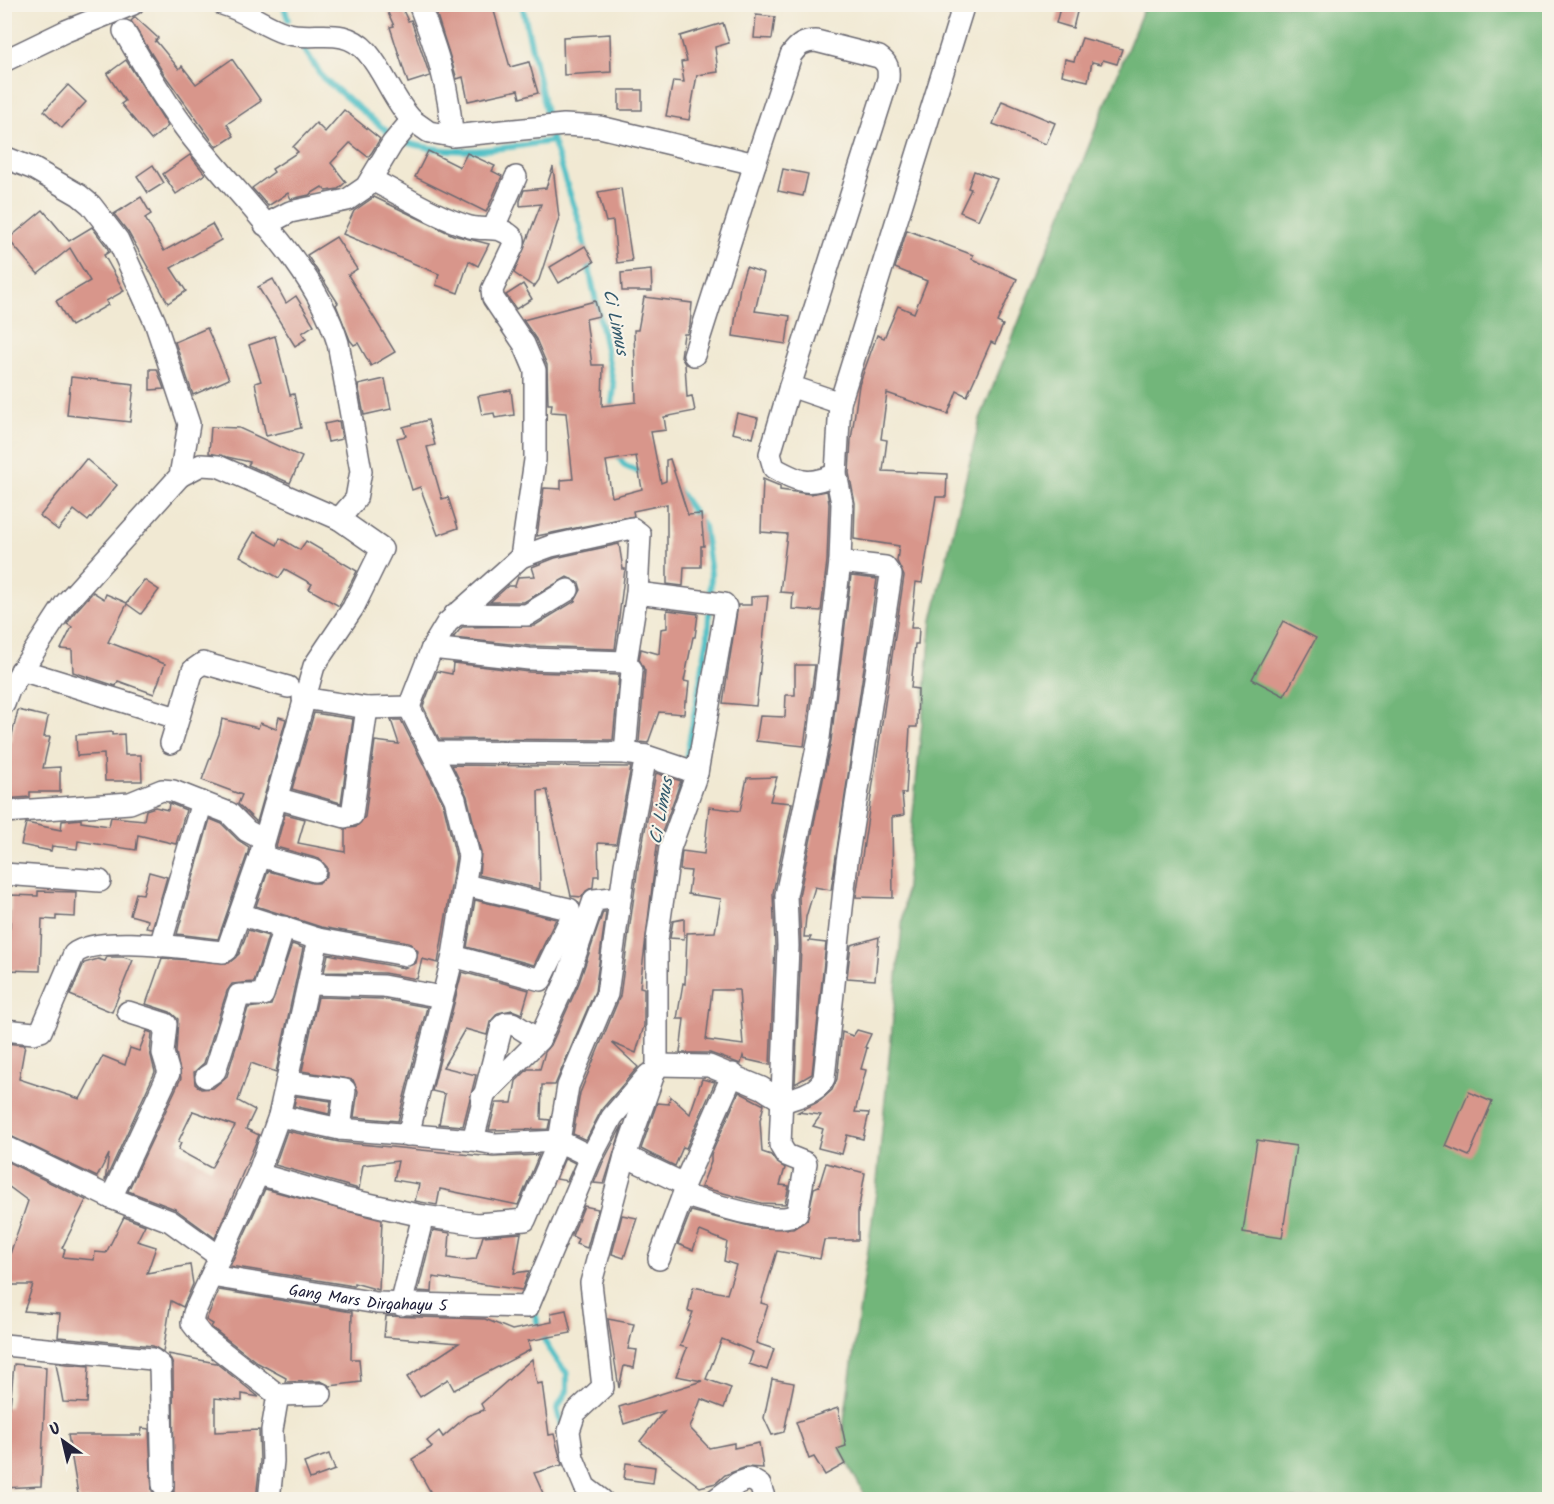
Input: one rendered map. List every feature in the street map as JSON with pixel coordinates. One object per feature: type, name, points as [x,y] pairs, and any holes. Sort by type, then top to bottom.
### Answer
[{"type":"street","points":[[4,61],[133,4]]},
{"type":"street","points":[[222,4],[235,8],[285,33],[307,36],[330,34],[347,38],[365,50],[382,73],[398,105],[412,120],[429,132],[452,136],[564,125],[600,127],[755,164]]},
{"type":"street","points":[[419,4],[444,74],[451,107],[452,136]]},
{"type":"street","points":[[625,1156],[684,1190],[734,1210],[788,1218],[797,1213],[806,1162],[781,1150],[788,946],[786,895],[819,738],[840,562],[842,503],[836,474],[840,403],[964,4]]},
{"type":"street","points":[[124,31],[147,72],[185,128],[265,225],[322,302],[338,343],[361,471],[356,499],[339,519]]},
{"type":"street","points":[[694,355],[791,55],[806,41],[816,41],[879,57],[885,61],[888,79],[770,454],[774,468],[797,481],[818,482],[836,474]]},
{"type":"street","points":[[265,225],[290,212],[347,200],[372,180],[383,158],[412,120]]},
{"type":"street","points":[[4,156],[34,169],[80,195],[91,205],[118,240],[155,322],[187,412],[188,436],[180,476]]},
{"type":"street","points":[[494,227],[516,177]]},
{"type":"street","points":[[372,180],[472,228],[494,227],[510,235],[514,244],[492,290],[493,298],[524,344],[535,370],[535,460],[521,557]]},
{"type":"street","points":[[790,386],[840,403]]},
{"type":"street","points":[[4,704],[9,690],[64,604],[180,476],[201,465],[218,466],[339,519],[382,549],[353,608],[296,693],[276,798],[230,946],[223,952],[104,943],[82,947],[74,954],[41,1031],[34,1033],[4,1030]]},
{"type":"street","points":[[258,1174],[346,1199],[423,1216],[477,1224],[525,1220],[559,1140],[568,1086],[607,994],[621,897],[635,755],[632,670],[626,662],[637,593],[640,534],[632,528],[551,546],[521,557],[455,614],[432,648],[408,706]]},
{"type":"street","points":[[784,1102],[815,1089],[824,1078],[847,861],[891,575],[885,567],[840,562]]},
{"type":"street","points":[[455,614],[527,615],[568,590]]},
{"type":"street","points":[[603,1500],[585,1486],[573,1458],[569,1431],[575,1413],[603,1387],[591,1283],[625,1156],[657,1065],[657,940],[668,860],[670,848],[698,773],[726,607],[724,604],[637,593]]},
{"type":"street","points":[[432,648],[529,660],[626,662]]},
{"type":"street","points":[[171,743],[193,670],[203,663],[296,693],[367,708],[408,706]]},
{"type":"street","points":[[21,670],[177,718]]},
{"type":"street","points":[[408,706],[434,752],[455,799],[469,856],[453,956],[408,1135]]},
{"type":"street","points":[[276,798],[345,817],[352,815],[367,708]]},
{"type":"street","points":[[434,752],[635,755],[698,773]]},
{"type":"street","points":[[4,812],[130,803],[162,790],[229,813],[262,848],[315,871]]},
{"type":"street","points":[[160,946],[202,802]]},
{"type":"street","points":[[4,874],[100,881]]},
{"type":"street","points":[[453,956],[537,981],[544,976],[571,918],[569,909],[465,885]]},
{"type":"street","points":[[482,1098],[539,1040],[567,979],[594,900],[621,897]]},
{"type":"street","points":[[240,914],[318,939],[406,955]]},
{"type":"street","points":[[206,1077],[215,1071],[239,995],[263,995],[284,927]]},
{"type":"street","points":[[318,939],[310,984],[279,1116],[258,1174],[194,1313],[194,1327],[202,1336],[278,1395],[321,1394]]},
{"type":"street","points":[[310,984],[384,986],[442,997]]},
{"type":"street","points":[[111,1198],[169,1074],[163,1053],[166,1024],[128,1012]]},
{"type":"street","points":[[473,1140],[502,1026],[506,1023],[539,1040]]},
{"type":"street","points":[[657,1065],[710,1066],[733,1074],[784,1102]]},
{"type":"street","points":[[279,1116],[340,1129],[473,1140],[495,1144],[559,1140],[591,1157],[612,1117],[657,1065]]},
{"type":"street","points":[[659,1259],[684,1190],[733,1074]]},
{"type":"street","points":[[288,1082],[345,1090],[340,1129]]},
{"type":"street","points":[[4,1146],[111,1198],[170,1221],[220,1257]]},
{"type":"street","name":"Gang Mars Dirgahayu 5","points":[[211,1276],[401,1305],[528,1307],[591,1157]]},
{"type":"street","points":[[401,1305],[423,1216]]},
{"type":"street","points":[[4,1345],[152,1359],[160,1365],[163,1485]]},
{"type":"street","points":[[268,1500],[278,1395]]},
{"type":"street","points":[[715,1500],[738,1483],[750,1479],[760,1485],[765,1500]]},
{"type":"green space","points":[[1145,5],[1549,5],[1549,1499],[867,1499],[840,1450],[876,1192],[932,620],[980,419]]},
{"type":"building","points":[[384,4],[400,4],[408,21],[411,20],[430,76],[408,83],[390,27],[394,26]]},
{"type":"building","points":[[441,4],[492,4],[510,67],[529,62],[538,93],[520,98],[518,90],[468,101],[463,77],[457,79],[436,12],[442,10]]},
{"type":"building","points":[[1061,4],[1079,4],[1073,28],[1056,23]]},
{"type":"building","points":[[756,15],[775,17],[772,39],[754,38]]},
{"type":"building","points":[[135,17],[158,38],[154,42],[156,41],[179,69],[182,66],[196,84],[232,59],[261,101],[227,124],[234,136],[217,147],[215,145],[164,74],[131,21]]},
{"type":"building","points":[[723,23],[729,43],[715,47],[718,72],[697,75],[689,120],[666,116],[673,81],[684,82],[681,62],[687,61],[680,36]]},
{"type":"building","points":[[610,34],[611,72],[564,75],[563,37]]},
{"type":"building","points":[[1082,38],[1122,49],[1117,64],[1103,60],[1101,64],[1092,62],[1088,81],[1062,75],[1065,59],[1074,61]]},
{"type":"building","points":[[126,60],[168,126],[151,140],[121,104],[125,101],[107,74]]},
{"type":"building","points":[[68,85],[86,102],[62,128],[44,111]]},
{"type":"building","points":[[619,90],[642,90],[642,110],[619,110]]},
{"type":"building","points":[[1002,101],[1055,123],[1046,144],[993,124]]},
{"type":"building","points":[[344,110],[380,139],[372,152],[368,157],[350,143],[331,163],[346,182],[338,189],[326,191],[322,187],[309,195],[291,199],[288,193],[268,206],[252,188],[274,172],[272,169],[298,152],[293,147],[316,123],[325,132]]},
{"type":"building","points":[[428,151],[460,167],[467,153],[495,166],[492,171],[502,176],[486,212],[415,177]]},
{"type":"building","points":[[190,155],[205,174],[176,194],[163,174]]},
{"type":"building","points":[[153,165],[164,183],[148,193],[137,176]]},
{"type":"building","points":[[553,167],[559,218],[539,280],[534,287],[514,273],[541,204],[520,206],[520,201],[524,190],[546,188]]},
{"type":"building","points":[[783,169],[808,174],[803,196],[778,191]]},
{"type":"building","points":[[974,171],[997,179],[978,220],[960,212],[971,189],[968,188]]},
{"type":"building","points":[[621,188],[632,261],[617,263],[613,221],[606,222],[598,192]]},
{"type":"building","points":[[141,197],[151,214],[145,218],[164,251],[212,224],[221,240],[171,268],[186,291],[168,303],[128,232],[114,214]]},
{"type":"building","points":[[374,197],[453,235],[489,244],[478,266],[469,261],[458,293],[436,285],[439,274],[343,234],[354,211]]},
{"type":"building","points":[[43,210],[69,241],[92,227],[107,247],[109,252],[104,255],[124,291],[106,301],[108,305],[71,326],[56,301],[90,281],[70,248],[38,274],[8,239]]},
{"type":"building","points":[[907,230],[973,255],[972,259],[1017,279],[997,322],[1003,325],[995,344],[991,342],[967,396],[957,391],[948,414],[887,393],[881,439],[887,440],[883,471],[947,474],[946,497],[936,497],[922,583],[916,582],[911,628],[919,628],[918,644],[915,644],[911,688],[918,689],[917,727],[910,727],[906,793],[902,793],[904,815],[892,817],[893,898],[856,897],[904,576],[897,561],[899,546],[854,539],[855,503],[849,473],[851,440],[859,385],[877,335],[884,338],[898,306],[914,313],[927,281],[895,268]]},
{"type":"building","points":[[336,237],[357,269],[348,275],[395,352],[371,366],[358,343],[354,345],[350,340],[336,305],[338,303],[307,255]]},
{"type":"building","points":[[585,246],[594,262],[559,283],[550,267]]},
{"type":"building","points":[[746,267],[764,273],[755,311],[790,316],[786,344],[733,336],[740,286]]},
{"type":"building","points":[[651,270],[652,291],[622,291],[621,273]]},
{"type":"building","points":[[273,279],[286,303],[296,296],[314,325],[302,333],[306,339],[295,346],[258,287]]},
{"type":"building","points":[[523,284],[532,299],[516,309],[506,295]]},
{"type":"building","points":[[644,297],[692,303],[690,325],[687,334],[684,334],[681,357],[685,364],[687,397],[692,396],[695,411],[664,417],[666,430],[651,432],[661,483],[666,481],[666,460],[670,459],[688,515],[701,514],[704,546],[701,546],[701,567],[684,567],[683,586],[667,584],[667,504],[633,511],[634,516],[537,536],[544,488],[561,489],[561,480],[573,479],[566,413],[551,412],[552,404],[548,404],[547,365],[536,339],[523,320],[595,301],[599,316],[586,319],[592,365],[603,365],[602,406],[636,402],[634,330],[638,330]],"holes":[[[636,456],[642,489],[612,497],[606,461]]]},
{"type":"building","points":[[207,328],[229,379],[193,395],[175,342]]},
{"type":"building","points":[[275,336],[290,395],[294,394],[301,428],[266,436],[255,383],[261,381],[249,345]]},
{"type":"building","points":[[150,369],[157,369],[164,389],[150,390]]},
{"type":"building","points":[[71,377],[134,384],[130,422],[67,415]]},
{"type":"building","points":[[385,379],[391,409],[364,415],[358,385]]},
{"type":"building","points":[[511,390],[514,415],[495,418],[494,413],[482,415],[478,396]]},
{"type":"building","points":[[737,413],[758,418],[753,438],[732,433]]},
{"type":"building","points":[[428,420],[435,445],[427,447],[442,499],[448,497],[458,528],[438,535],[420,487],[412,490],[397,438],[406,436],[403,427]]},
{"type":"building","points":[[339,421],[342,439],[328,442],[324,424]]},
{"type":"building","points":[[211,427],[239,428],[302,457],[290,483],[248,465],[250,462],[209,453]]},
{"type":"building","points":[[86,459],[117,485],[88,521],[74,510],[58,530],[40,516]]},
{"type":"building","points":[[763,479],[780,486],[780,490],[810,494],[827,491],[829,504],[827,561],[821,611],[792,609],[793,593],[780,592],[787,534],[761,532]]},
{"type":"building","points":[[254,532],[277,545],[280,538],[300,550],[306,541],[357,571],[339,606],[309,589],[312,584],[285,569],[279,578],[240,556]]},
{"type":"building","points":[[619,544],[623,569],[625,569],[615,649],[530,646],[453,638],[462,627],[534,626],[575,601],[581,590],[579,583],[567,577],[524,602],[490,602],[508,586],[515,586],[518,577],[535,576],[532,567],[555,558]]},
{"type":"building","points":[[851,576],[877,579],[831,890],[815,887],[806,917],[804,937],[811,937],[809,941],[826,943],[812,1074],[795,1084],[801,947],[799,896],[831,741]]},
{"type":"building","points":[[144,580],[159,590],[141,614],[127,604],[108,642],[165,664],[154,694],[118,681],[116,686],[73,672],[72,650],[61,649],[72,627],[67,624],[75,612],[93,592],[104,599],[106,594],[127,603]]},
{"type":"building","points":[[768,596],[756,706],[723,703],[738,605],[751,605],[751,597]]},
{"type":"building","points":[[667,610],[698,614],[684,681],[689,682],[687,701],[685,701],[684,714],[659,712],[648,743],[639,742],[645,671],[639,659],[641,649],[659,654],[661,629],[667,628]]},
{"type":"building","points":[[1283,621],[1316,638],[1284,696],[1252,679]]},
{"type":"building","points":[[453,663],[529,672],[619,675],[613,740],[439,739],[423,706],[437,671],[452,674]]},
{"type":"building","points":[[795,665],[815,665],[804,746],[756,741],[760,716],[785,717],[786,695],[795,695]]},
{"type":"building","points":[[18,710],[48,717],[44,737],[50,737],[43,768],[60,767],[60,792],[30,792],[30,797],[4,799],[4,768]]},
{"type":"building","points":[[314,713],[353,719],[341,803],[292,789]]},
{"type":"building","points":[[279,717],[286,719],[257,822],[238,804],[242,795],[202,780],[219,734],[222,719],[258,728],[260,723],[276,729]]},
{"type":"building","points":[[391,720],[401,720],[443,803],[456,857],[438,963],[422,959],[417,979],[384,973],[324,972],[328,954],[404,968],[416,963],[418,951],[408,942],[321,927],[256,906],[268,871],[312,883],[319,883],[327,875],[327,867],[319,859],[276,847],[285,814],[305,819],[298,843],[345,852],[345,829],[356,827],[365,817],[375,741],[399,744]]},
{"type":"building","points":[[112,732],[112,735],[124,734],[125,755],[141,755],[142,781],[105,781],[104,754],[77,756],[76,735]]},
{"type":"building","points":[[452,765],[631,767],[616,844],[598,843],[599,876],[594,876],[593,887],[582,897],[571,896],[547,790],[538,791],[540,889],[479,875],[481,853],[467,796]]},
{"type":"building","points":[[656,773],[681,781],[657,846],[640,987],[644,988],[644,1026],[636,1053],[612,1043],[638,1067],[602,1109],[586,1140],[573,1134],[580,1093],[620,996],[638,867]]},
{"type":"building","points":[[777,777],[770,801],[792,803],[773,893],[775,946],[770,1065],[744,1059],[743,1056],[741,1064],[710,1053],[680,1053],[684,1019],[677,1019],[683,983],[685,984],[687,933],[715,932],[721,899],[688,894],[691,871],[680,870],[682,851],[704,854],[709,807],[740,811],[747,778]],"holes":[[[712,990],[739,990],[743,1045],[706,1040]]]},
{"type":"building","points":[[169,803],[186,810],[176,844],[138,835],[136,850],[78,841],[77,849],[52,846],[51,851],[21,845],[26,823],[61,830],[62,821],[81,819],[81,822],[109,826],[111,817],[144,820],[146,810],[155,807],[168,810]]},
{"type":"building","points":[[210,819],[222,824],[238,840],[249,847],[218,939],[177,934]]},
{"type":"building","points":[[149,872],[167,877],[152,929],[146,928],[148,920],[130,915],[136,893],[143,894]]},
{"type":"building","points":[[38,891],[76,892],[75,917],[56,916],[56,920],[42,919],[40,971],[4,970],[4,928],[10,928],[11,895],[38,896]]},
{"type":"building","points":[[475,900],[556,919],[534,965],[467,947]]},
{"type":"building","points":[[603,912],[606,912],[595,991],[555,1085],[542,1085],[541,1119],[550,1120],[548,1129],[489,1130],[496,1103],[512,1103],[516,1081],[528,1069],[540,1069],[545,1052],[551,1045],[579,983]]},
{"type":"building","points":[[684,919],[684,939],[670,938],[673,921]]},
{"type":"building","points":[[248,930],[268,936],[254,982],[232,984],[227,991],[204,1063],[194,1072],[195,1084],[201,1089],[213,1088],[227,1076],[248,1008],[271,1005],[292,944],[303,948],[276,1072],[251,1063],[238,1101],[255,1110],[246,1129],[259,1135],[215,1238],[175,1209],[128,1191],[181,1078],[176,1052],[178,1019],[170,1012],[146,1004],[162,958],[229,963],[239,954]],"holes":[[[193,1111],[235,1126],[211,1168],[178,1150],[181,1143],[178,1142]]]},
{"type":"building","points":[[879,937],[875,980],[847,978],[851,945]]},
{"type":"building","points":[[107,957],[123,957],[133,960],[112,1012],[70,995],[84,963],[98,959],[105,961]]},
{"type":"building","points":[[462,972],[529,990],[522,1014],[512,1010],[498,1013],[490,1022],[487,1035],[465,1029],[443,1067],[476,1075],[463,1126],[439,1124],[445,1094],[432,1091]]},
{"type":"building","points":[[318,997],[382,999],[427,1007],[398,1121],[354,1117],[358,1091],[353,1080],[302,1071]]},
{"type":"building","points":[[857,1030],[871,1034],[865,1047],[867,1048],[861,1069],[866,1070],[855,1112],[869,1113],[863,1139],[847,1135],[842,1154],[818,1148],[823,1129],[813,1126],[821,1115],[798,1112],[820,1101],[832,1090],[837,1079],[842,1032],[853,1036]]},
{"type":"building","points":[[147,1031],[152,1033],[150,1052],[155,1072],[105,1181],[109,1154],[97,1177],[4,1133],[4,1043],[25,1045],[19,1079],[80,1099],[103,1056],[125,1065],[130,1048],[139,1051]]},
{"type":"building","points":[[702,1079],[715,1082],[686,1148],[683,1147],[675,1166],[641,1149],[657,1103],[669,1104],[670,1096],[690,1114]]},
{"type":"building","points":[[739,1092],[764,1105],[760,1120],[762,1152],[771,1155],[785,1168],[780,1185],[789,1186],[785,1204],[761,1203],[701,1187],[711,1162],[711,1155]]},
{"type":"building","points":[[1469,1092],[1492,1102],[1469,1156],[1446,1146]]},
{"type":"building","points":[[296,1096],[331,1101],[329,1114],[294,1106]]},
{"type":"building","points":[[623,1124],[604,1184],[594,1183],[603,1162]]},
{"type":"building","points":[[287,1131],[339,1142],[493,1157],[539,1155],[518,1205],[440,1189],[437,1205],[415,1201],[419,1184],[394,1180],[398,1161],[363,1165],[359,1189],[275,1165]]},
{"type":"building","points":[[1257,1140],[1296,1146],[1282,1238],[1243,1232]]},
{"type":"building","points":[[565,1158],[575,1163],[567,1181],[556,1179]]},
{"type":"building","points":[[4,1160],[86,1200],[62,1248],[65,1249],[63,1257],[94,1260],[95,1252],[106,1253],[124,1217],[145,1225],[137,1241],[156,1247],[147,1273],[190,1265],[193,1284],[183,1307],[171,1301],[163,1352],[153,1346],[58,1337],[60,1314],[24,1311],[33,1285],[4,1285],[4,1257],[9,1257],[28,1201],[4,1183]]},
{"type":"building","points":[[826,1163],[865,1173],[858,1212],[858,1240],[824,1240],[820,1259],[777,1251],[761,1303],[768,1305],[756,1343],[774,1349],[767,1370],[749,1364],[753,1352],[722,1339],[706,1379],[731,1388],[724,1408],[701,1399],[690,1428],[709,1448],[734,1443],[734,1448],[759,1443],[763,1468],[746,1467],[725,1475],[716,1483],[700,1487],[640,1441],[664,1411],[624,1424],[619,1407],[702,1381],[676,1376],[687,1348],[680,1346],[693,1312],[688,1311],[693,1287],[727,1294],[736,1265],[724,1261],[727,1242],[700,1231],[693,1250],[678,1244],[691,1211],[757,1228],[793,1229],[807,1220],[814,1188],[819,1186]]},
{"type":"building","points":[[265,1189],[382,1220],[379,1290],[354,1283],[354,1286],[230,1266]]},
{"type":"building","points":[[584,1206],[598,1209],[587,1248],[576,1244],[578,1239],[572,1236]]},
{"type":"building","points":[[622,1215],[637,1218],[624,1258],[612,1254]]},
{"type":"building","points":[[433,1230],[450,1233],[448,1258],[463,1260],[476,1259],[483,1236],[521,1233],[514,1273],[529,1271],[522,1290],[433,1277],[432,1292],[418,1291]]},
{"type":"building","points":[[219,1290],[352,1312],[351,1359],[359,1359],[361,1382],[330,1386],[321,1381],[285,1382],[286,1378],[258,1363],[211,1327],[213,1324],[206,1320]]},
{"type":"building","points":[[566,1310],[571,1333],[528,1341],[530,1350],[454,1390],[448,1379],[420,1397],[407,1377],[459,1343],[384,1337],[386,1316],[485,1319],[512,1330],[552,1322],[551,1313]]},
{"type":"building","points":[[608,1319],[634,1324],[628,1349],[637,1350],[634,1368],[624,1366],[619,1388]]},
{"type":"building","points":[[168,1354],[216,1363],[259,1397],[242,1394],[242,1401],[215,1398],[215,1432],[259,1430],[260,1461],[256,1500],[79,1500],[68,1435],[141,1435],[142,1428],[149,1429],[152,1491],[163,1498],[174,1492],[173,1365]]},
{"type":"building","points":[[532,1359],[537,1384],[542,1383],[549,1435],[554,1434],[562,1465],[534,1473],[546,1500],[435,1500],[412,1459],[432,1447],[427,1441],[439,1431],[443,1437],[467,1416],[484,1410],[481,1404]]},
{"type":"building","points":[[56,1363],[89,1366],[87,1403],[63,1402]]},
{"type":"building","points":[[14,1364],[46,1367],[41,1486],[4,1488],[4,1407],[10,1407]]},
{"type":"building","points":[[772,1379],[794,1383],[784,1432],[772,1435],[764,1418]]},
{"type":"building","points":[[838,1408],[846,1446],[837,1449],[845,1464],[825,1475],[814,1457],[809,1459],[796,1422]]},
{"type":"building","points":[[329,1454],[335,1470],[310,1479],[304,1463]]},
{"type":"building","points":[[626,1463],[655,1467],[653,1483],[624,1479]]},
{"type":"waterway","points":[[283,4],[288,19]]},
{"type":"waterway","name":"Ci Limus","points":[[522,4],[547,117]]},
{"type":"waterway","points":[[303,47],[323,78],[390,134]]},
{"type":"waterway","name":"Ci Limus","points":[[551,136],[580,225],[614,387],[611,413]]},
{"type":"waterway","points":[[401,141],[458,151],[495,149],[552,141]]},
{"type":"waterway","name":"Ci Limus","points":[[615,452],[625,466],[646,475]]},
{"type":"waterway","name":"Ci Limus","points":[[677,489],[704,527],[711,574],[708,637],[680,794]]},
{"type":"waterway","name":"Ci Limus","points":[[533,1307],[546,1342],[567,1373],[567,1391],[557,1409],[562,1428]]}]
